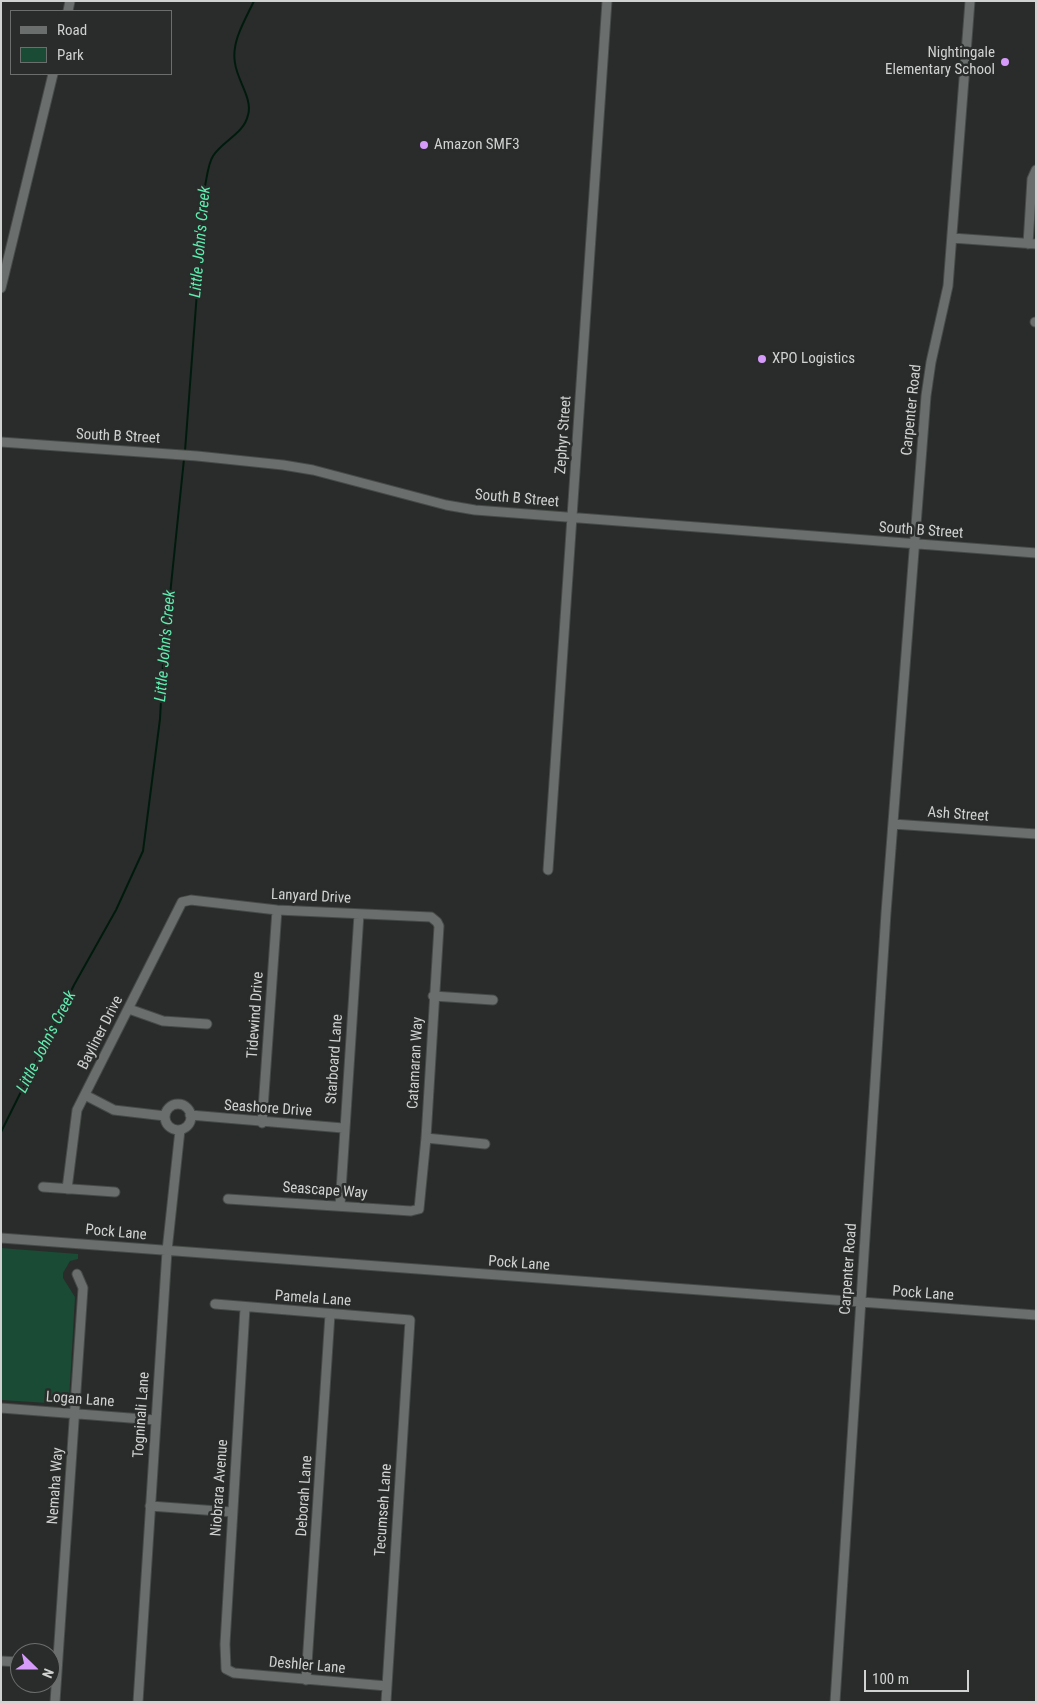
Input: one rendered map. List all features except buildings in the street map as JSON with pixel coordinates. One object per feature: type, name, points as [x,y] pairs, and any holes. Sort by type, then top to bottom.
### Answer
[{"type":"street","name":"Zephyr Street","points":[[548,870],[607,1]]},
{"type":"street","name":"Carpenter Road","points":[[835,1702],[892,838],[914,544],[928,382],[948,286],[970,1]]},
{"type":"street","points":[[1,288],[53,75]]},
{"type":"street","points":[[952,238],[1032,244],[1032,179],[1036,170]]},
{"type":"street","name":"South B Street","points":[[1,442],[166,453],[313,470],[446,505],[475,510],[1036,553]]},
{"type":"street","name":"Ash Street","points":[[893,824],[1036,834]]},
{"type":"street","name":"Lanyard Drive","points":[[186,900],[277,910],[431,917],[435,920]]},
{"type":"street","name":"Bayliner Drive","points":[[67,1189],[75,1118],[84,1095],[180,906],[186,900]]},
{"type":"street","name":"Tidewind Drive","points":[[262,1123],[277,910]]},
{"type":"street","name":"Starboard Lane","points":[[340,1206],[343,1128],[359,914]]},
{"type":"street","name":"Catamaran Way","points":[[419,1208],[426,1138],[433,996],[439,926],[435,920]]},
{"type":"street","points":[[433,996],[493,1000]]},
{"type":"street","points":[[129,1009],[163,1021],[206,1024]]},
{"type":"street","points":[[84,1095],[114,1110],[165,1116],[167,1124],[174,1130],[186,1127],[190,1115]]},
{"type":"street","name":"Seashore Drive","points":[[165,1116],[170,1106],[175,1104],[187,1108],[190,1115],[262,1123],[343,1128]]},
{"type":"street","name":"Togninali Lane","points":[[138,1702],[167,1251],[180,1130]]},
{"type":"street","points":[[426,1138],[484,1144]]},
{"type":"street","points":[[43,1187],[115,1192]]},
{"type":"street","name":"Seascape Way","points":[[228,1199],[411,1211],[419,1208]]},
{"type":"street","name":"Pock Lane","points":[[1,1238],[1036,1315]]},
{"type":"street","name":"Nemaha Way","points":[[56,1643],[83,1288],[77,1274]]},
{"type":"street","name":"Pamela Lane","points":[[215,1304],[245,1308],[410,1320]]},
{"type":"street","name":"Niobrara Avenue","points":[[226,1669],[224,1644],[245,1308]]},
{"type":"street","name":"Deborah Lane","points":[[306,1680],[330,1314]]},
{"type":"street","name":"Tecumseh Lane","points":[[386,1702],[410,1320]]},
{"type":"street","name":"Logan Lane","points":[[1,1408],[156,1420]]},
{"type":"street","points":[[150,1506],[232,1512]]},
{"type":"street","name":"Deshler Lane","points":[[226,1669],[234,1673],[387,1686]]},
{"type":"green space","points":[[1,1248],[78,1254],[78,1259],[70,1261],[63,1273],[63,1278],[75,1297],[69,1400],[64,1404],[1,1400]]},
{"type":"waterway","name":"Little John's Creek","points":[[185,451],[205,186],[211,159],[238,132],[246,122],[248,115],[247,96],[236,69],[234,55],[237,39],[254,1]]},
{"type":"waterway","name":"Little John's Creek","points":[[1,1132],[74,985],[116,910],[143,851],[160,719],[163,663],[184,459]]},
{"type":"place","name":"Nightingale Elementary School","points":[[1005,62]]},
{"type":"place","name":"Amazon SMF3","points":[[424,145]]},
{"type":"place","name":"XPO Logistics","points":[[762,359]]}]
